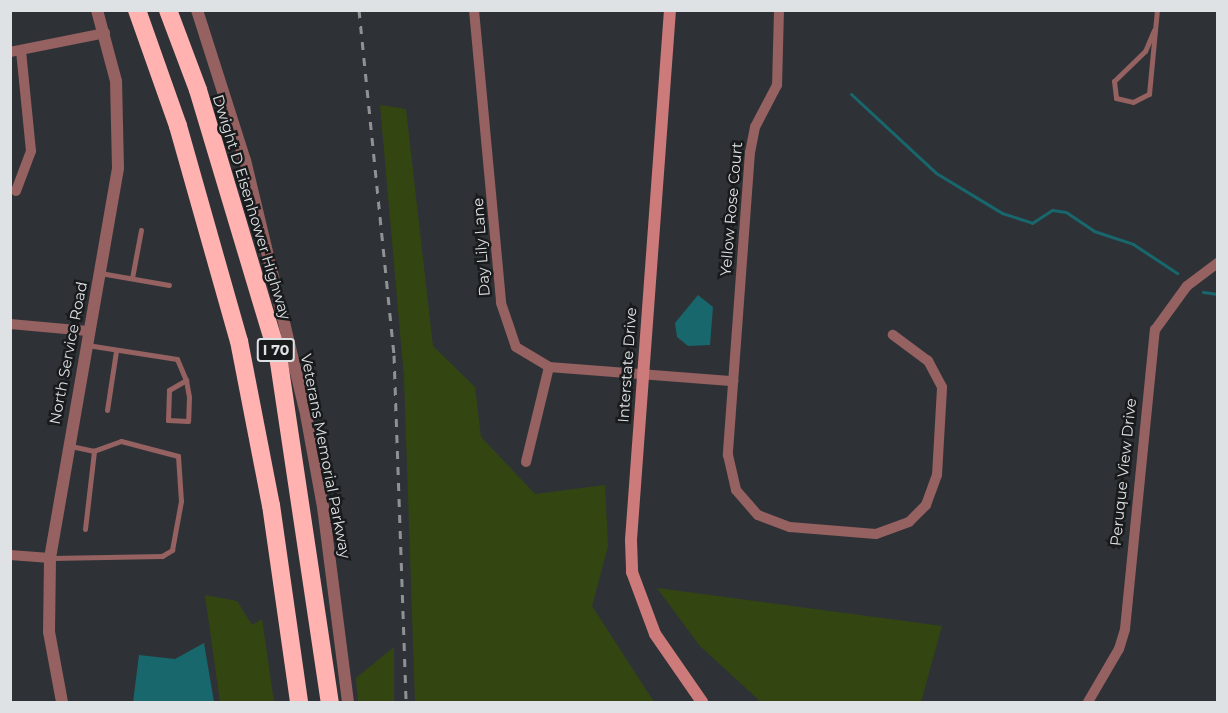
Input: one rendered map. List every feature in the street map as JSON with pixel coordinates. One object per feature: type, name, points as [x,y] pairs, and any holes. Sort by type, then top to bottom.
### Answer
[{"type":"highway","name":"I 70","points":[[137,10],[178,126],[238,341],[271,505],[298,702]]},
{"type":"highway","name":"Dwight D Eisenhower Highway","points":[[168,10],[198,90],[278,356],[330,702]]},
{"type":"main road","name":"Interstate Drive","points":[[670,10],[631,504],[632,572],[662,648],[702,702]]},
{"type":"street","name":"North Service Road","points":[[62,702],[49,632],[50,558],[66,445],[118,168],[120,117],[105,33],[97,10]]},
{"type":"street","name":"Veterans Memorial Parkway","points":[[197,10],[244,160],[304,409],[325,518],[348,702]]},
{"type":"street","name":"Day Lily Lane","points":[[474,10],[503,319],[516,346],[549,367],[733,381]]},
{"type":"street","name":"Yellow Rose Court","points":[[779,10],[777,85],[755,127],[750,152],[729,468],[750,508],[768,522],[790,527],[887,532],[909,522],[931,497],[943,401],[933,367],[893,335]]},
{"type":"street","points":[[16,191],[31,151],[16,51],[105,33]]},
{"type":"street","name":"Peruque View Drive","points":[[1088,702],[1119,649],[1125,629],[1155,330],[1187,286],[1218,262]]},
{"type":"street","points":[[10,324],[88,331]]},
{"type":"street","points":[[526,462],[549,367]]},
{"type":"street","points":[[10,555],[50,558]]},
{"type":"lane","points":[[1154,30],[1145,51],[1114,81],[1116,98],[1133,102],[1149,94],[1155,69],[1154,30],[1157,10]]},
{"type":"lane","points":[[132,278],[141,230]]},
{"type":"lane","points":[[99,272],[169,285]]},
{"type":"lane","points":[[86,345],[177,359],[186,380],[188,421],[168,420],[169,390],[186,380]]},
{"type":"lane","points":[[107,410],[116,351]]},
{"type":"lane","points":[[50,558],[162,556],[172,550],[181,501],[178,456],[121,441],[94,451],[66,445]]},
{"type":"lane","points":[[85,529],[94,451]]},
{"type":"green space","points":[[380,105],[406,109],[433,346],[475,387],[481,437],[535,494],[605,485],[608,546],[592,606],[654,702],[415,702],[404,377]]},
{"type":"green space","points":[[657,588],[942,626],[921,702],[761,702],[700,646]]},
{"type":"green space","points":[[205,595],[237,601],[252,625],[262,619],[274,702],[220,702]]},
{"type":"green space","points":[[394,647],[394,702],[358,702],[356,678]]},
{"type":"water","points":[[698,295],[713,307],[710,345],[688,346],[677,337],[675,323]]},
{"type":"water","points":[[204,643],[214,702],[133,702],[139,655],[175,659]]},
{"type":"waterway","points":[[851,94],[936,173],[1002,213],[1032,223],[1052,210],[1066,212],[1094,231],[1133,244],[1177,273]]},
{"type":"waterway","points":[[1203,292],[1218,294]]},
{"type":"railway","points":[[359,10],[394,355],[406,702]]}]
